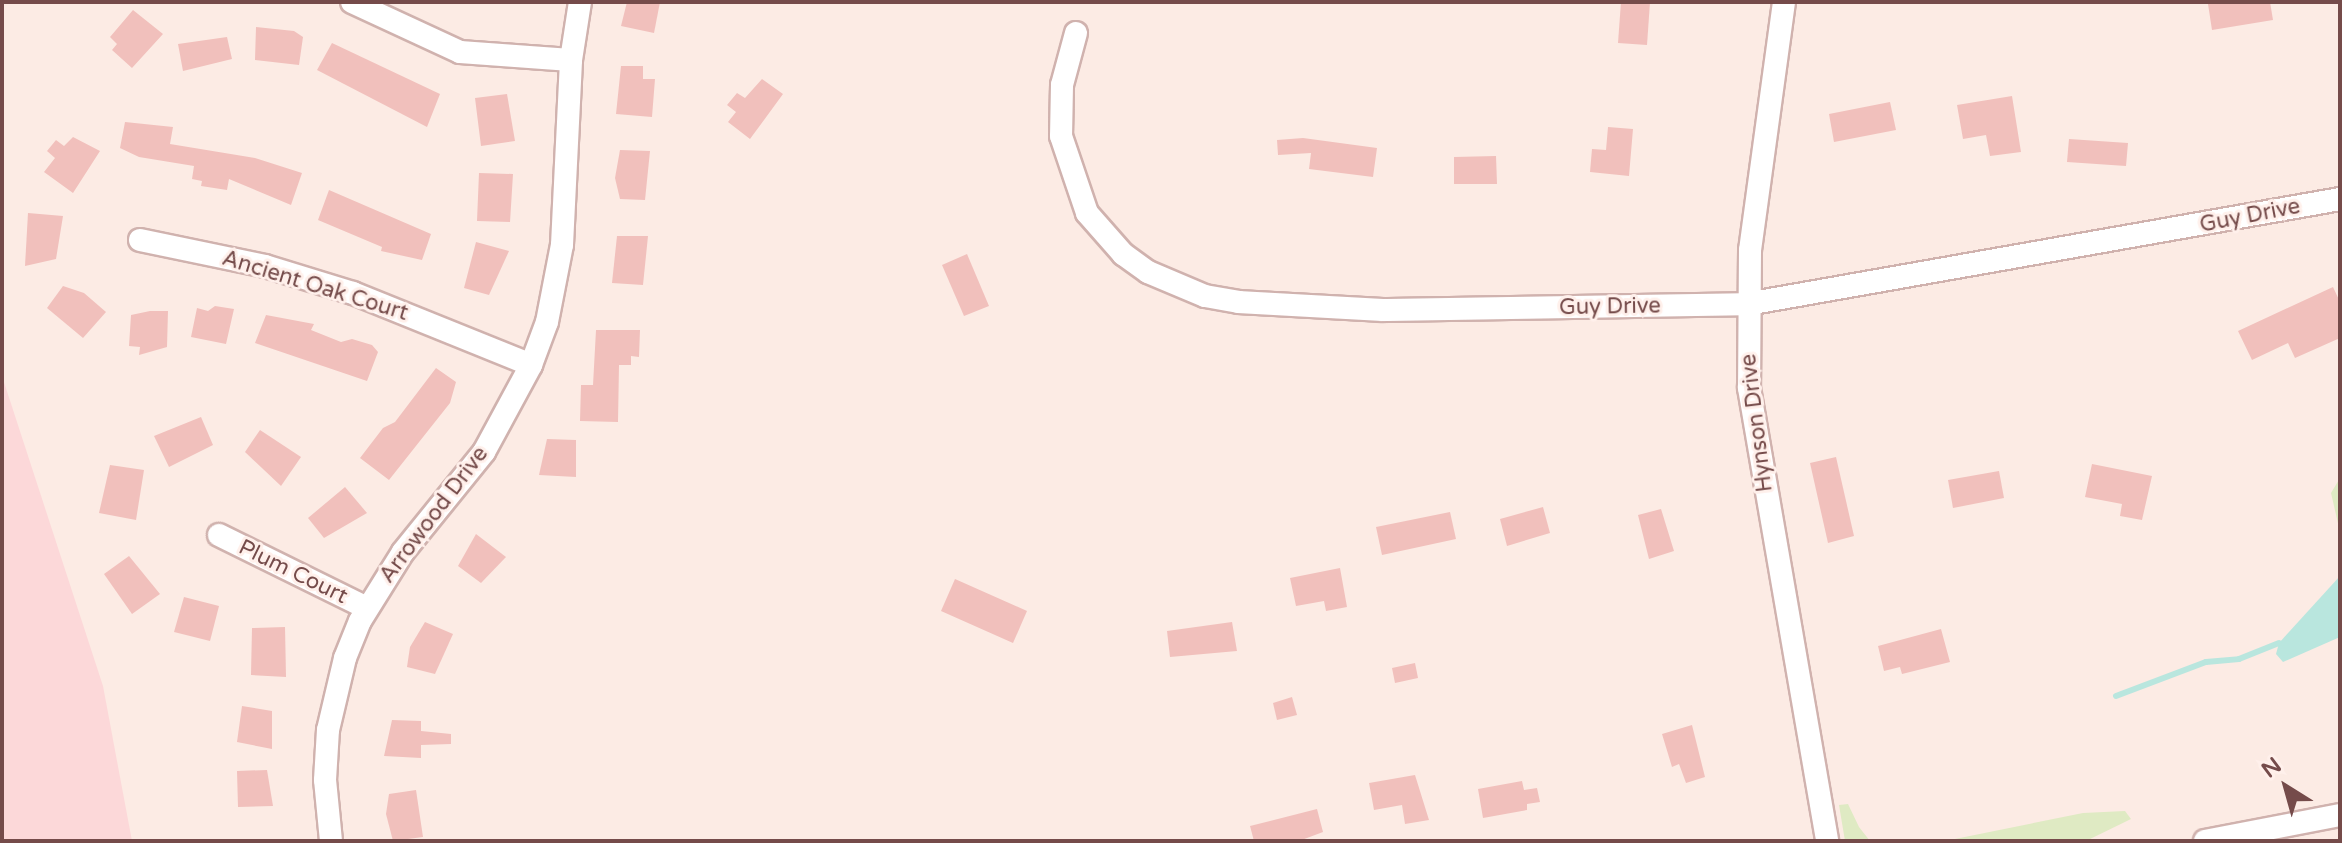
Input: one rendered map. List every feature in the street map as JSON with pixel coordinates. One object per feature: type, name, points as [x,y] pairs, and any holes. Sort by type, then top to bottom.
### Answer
[{"type":"street","points":[[352,2],[460,52],[571,60]]},
{"type":"street","name":"Arrowood Drive","points":[[331,841],[325,780],[328,730],[345,658],[367,608],[403,552],[484,452],[531,365],[555,294],[562,245],[571,60],[580,2]]},
{"type":"street","name":"Hynson Drive","points":[[1784,2],[1754,213],[1747,304],[1757,451],[1827,841]]},
{"type":"street","name":"Guy Drive","points":[[1076,33],[1061,111],[1065,157],[1077,192],[1101,232],[1123,254],[1176,286],[1238,302],[1323,309],[1747,304],[2340,199]]},
{"type":"street","name":"Ancient Oak Court","points":[[140,240],[265,266],[353,293],[531,365]]},
{"type":"street","name":"Plum Court","points":[[219,535],[367,608]]},
{"type":"street","points":[[2205,841],[2340,815]]},
{"type":"shaded area","points":[[2,376],[103,686],[132,841],[2,841]]},
{"type":"green space","points":[[2340,478],[2340,532],[2331,493]]},
{"type":"green space","points":[[1848,804],[1870,841],[1845,841],[1839,805]]},
{"type":"green space","points":[[2125,811],[2131,819],[2086,841],[1945,841],[2083,813]]},
{"type":"water","points":[[2340,576],[2340,637],[2283,662],[2276,654],[2279,643]]},
{"type":"building","points":[[627,2],[660,2],[654,33],[621,26]]},
{"type":"building","points":[[1621,2],[1650,2],[1647,45],[1618,43]]},
{"type":"building","points":[[2270,2],[2273,20],[2212,30],[2208,4]]},
{"type":"building","points":[[133,10],[163,34],[132,68],[112,50],[117,44],[110,37]]},
{"type":"building","points":[[256,27],[294,31],[303,37],[299,65],[255,60]]},
{"type":"building","points":[[227,37],[232,59],[183,71],[178,44]]},
{"type":"building","points":[[332,43],[440,94],[427,127],[317,70]]},
{"type":"building","points":[[621,66],[643,66],[643,79],[655,79],[652,117],[616,114]]},
{"type":"building","points":[[762,79],[783,94],[750,139],[728,122],[736,112],[727,105],[737,93],[745,98]]},
{"type":"building","points":[[507,94],[515,141],[481,146],[475,98]]},
{"type":"building","points":[[2012,96],[2021,152],[1990,156],[1986,135],[1963,139],[1957,105]]},
{"type":"building","points":[[1890,102],[1896,130],[1834,142],[1829,114]]},
{"type":"building","points":[[125,122],[173,127],[170,144],[255,158],[302,173],[291,205],[229,179],[227,190],[201,186],[202,181],[192,179],[194,166],[139,157],[120,148]]},
{"type":"building","points":[[1608,127],[1633,129],[1629,176],[1590,172],[1592,149],[1606,150]]},
{"type":"building","points":[[73,137],[100,151],[73,193],[44,172],[55,158],[47,151],[56,140],[64,146]]},
{"type":"building","points":[[1303,138],[1377,148],[1373,177],[1309,169],[1311,153],[1278,155],[1277,140]]},
{"type":"building","points":[[2069,139],[2128,143],[2126,166],[2067,162]]},
{"type":"building","points":[[620,150],[650,151],[645,200],[620,199],[615,178]]},
{"type":"building","points":[[1496,156],[1497,184],[1454,184],[1454,157]]},
{"type":"building","points":[[479,173],[513,174],[510,222],[477,221]]},
{"type":"building","points":[[329,190],[431,234],[422,260],[381,251],[382,247],[318,220]]},
{"type":"building","points":[[28,213],[63,216],[56,259],[25,266]]},
{"type":"building","points":[[617,236],[648,236],[643,285],[612,283]]},
{"type":"building","points":[[476,242],[509,251],[489,295],[464,288]]},
{"type":"building","points":[[967,254],[989,306],[964,316],[942,265]]},
{"type":"building","points":[[63,286],[84,293],[106,312],[83,338],[47,308]]},
{"type":"building","points":[[2333,287],[2340,302],[2340,338],[2295,358],[2288,343],[2252,360],[2238,331]]},
{"type":"building","points":[[215,306],[234,309],[226,344],[191,337],[197,308],[208,311]]},
{"type":"building","points":[[168,311],[167,347],[139,355],[140,347],[129,346],[131,315]]},
{"type":"building","points":[[266,315],[314,324],[311,330],[341,342],[352,339],[372,345],[378,352],[367,381],[255,343]]},
{"type":"building","points":[[596,330],[640,330],[639,357],[631,356],[631,365],[619,365],[618,422],[580,421],[581,385],[593,385]]},
{"type":"building","points":[[436,368],[456,382],[450,403],[389,480],[360,458],[383,428],[395,422]]},
{"type":"building","points":[[201,417],[213,445],[169,467],[154,436]]},
{"type":"building","points":[[260,430],[301,457],[281,486],[245,452]]},
{"type":"building","points":[[547,439],[576,440],[576,477],[539,475]]},
{"type":"building","points":[[1836,457],[1854,536],[1828,543],[1810,463]]},
{"type":"building","points":[[2092,464],[2152,476],[2142,520],[2120,516],[2122,504],[2085,497]]},
{"type":"building","points":[[110,465],[144,470],[136,520],[99,513]]},
{"type":"building","points":[[1999,471],[2004,498],[1953,508],[1948,480]]},
{"type":"building","points":[[345,487],[367,513],[324,538],[308,518]]},
{"type":"building","points":[[1543,507],[1550,533],[1507,546],[1500,519]]},
{"type":"building","points":[[1661,509],[1674,551],[1649,559],[1638,515]]},
{"type":"building","points":[[1450,512],[1456,539],[1382,555],[1376,527]]},
{"type":"building","points":[[476,534],[506,557],[481,583],[458,566]]},
{"type":"building","points":[[129,556],[160,594],[132,614],[104,574]]},
{"type":"building","points":[[1340,568],[1347,607],[1326,611],[1324,601],[1296,606],[1290,578]]},
{"type":"building","points":[[955,579],[1027,611],[1013,643],[941,611]]},
{"type":"building","points":[[184,597],[219,606],[210,641],[174,632]]},
{"type":"building","points":[[425,622],[453,634],[435,674],[407,667],[410,647]]},
{"type":"building","points":[[1232,622],[1237,651],[1170,657],[1167,631]]},
{"type":"building","points":[[285,627],[286,677],[251,675],[252,628]]},
{"type":"building","points":[[1941,629],[1950,662],[1902,674],[1900,667],[1884,671],[1878,646]]},
{"type":"building","points":[[1415,663],[1418,678],[1395,683],[1392,668]]},
{"type":"building","points":[[1292,697],[1297,715],[1277,720],[1273,703]]},
{"type":"building","points":[[242,706],[272,711],[272,749],[237,742]]},
{"type":"building","points":[[392,720],[421,721],[421,731],[451,734],[451,744],[421,745],[421,758],[384,756]]},
{"type":"building","points":[[1692,725],[1705,777],[1686,783],[1679,764],[1672,767],[1662,734]]},
{"type":"building","points":[[267,770],[273,806],[238,807],[237,771]]},
{"type":"building","points":[[1415,775],[1429,820],[1405,824],[1402,805],[1374,810],[1369,783]]},
{"type":"building","points":[[1522,781],[1524,790],[1537,788],[1540,802],[1527,804],[1527,810],[1483,818],[1478,789]]},
{"type":"building","points":[[416,790],[423,837],[393,841],[386,814],[389,794]]},
{"type":"building","points":[[1317,809],[1323,832],[1299,841],[1254,841],[1250,826]]},
{"type":"waterway","points":[[2116,696],[2206,662],[2239,659],[2279,643]]}]
